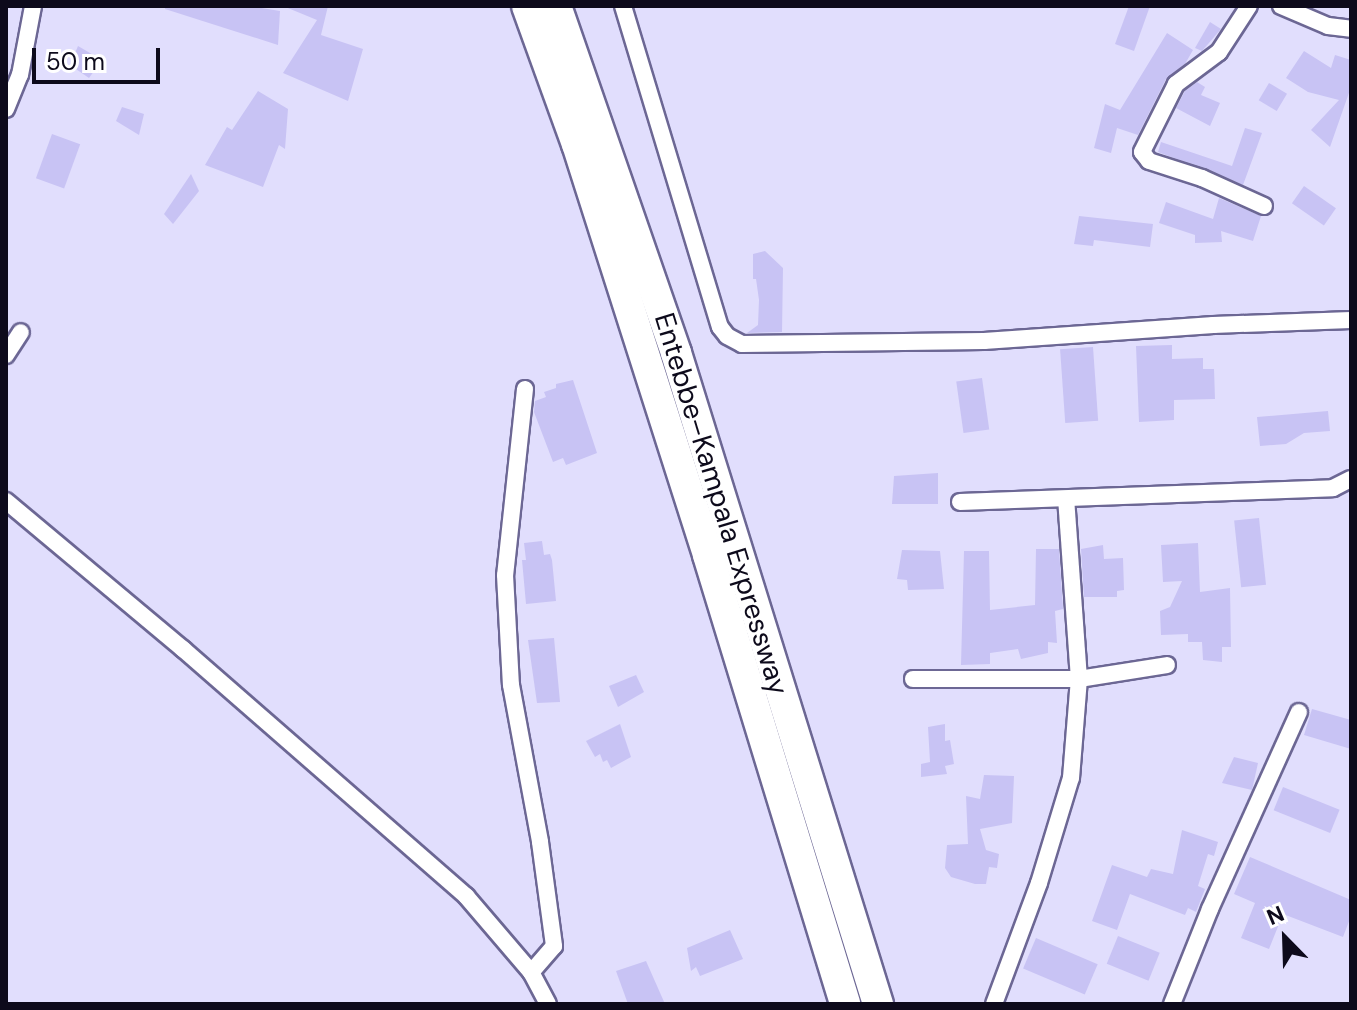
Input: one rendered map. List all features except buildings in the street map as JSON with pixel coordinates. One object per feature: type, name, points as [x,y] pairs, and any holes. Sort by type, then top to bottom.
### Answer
[{"type":"highway","name":"Entebbe–Kampala Expressway","points":[[527,6],[577,144],[708,555],[845,1004]]},
{"type":"highway","name":"Entebbe–Kampala Expressway","points":[[556,6],[676,353],[878,1004]]},
{"type":"street","points":[[6,109],[20,75],[33,6]]},
{"type":"street","points":[[623,6],[720,327],[727,336],[742,344],[984,341],[1213,325],[1351,320]]},
{"type":"street","points":[[1249,6],[1219,52],[1176,84],[1142,152],[1149,161],[1202,178],[1264,206]]},
{"type":"street","points":[[1281,6],[1328,26],[1351,29]]},
{"type":"street","points":[[6,355],[21,332]]},
{"type":"street","points":[[525,389],[505,575],[511,685],[540,842],[554,946],[531,972]]},
{"type":"street","points":[[960,502],[1333,488],[1351,479]]},
{"type":"street","points":[[994,1004],[1039,883],[1071,778],[1079,679],[1066,499]]},
{"type":"street","points":[[6,501],[125,599],[466,896],[531,972],[548,1004]]},
{"type":"street","points":[[913,679],[1079,679],[1167,665]]},
{"type":"street","points":[[1172,1004],[1210,909],[1299,712]]}]
